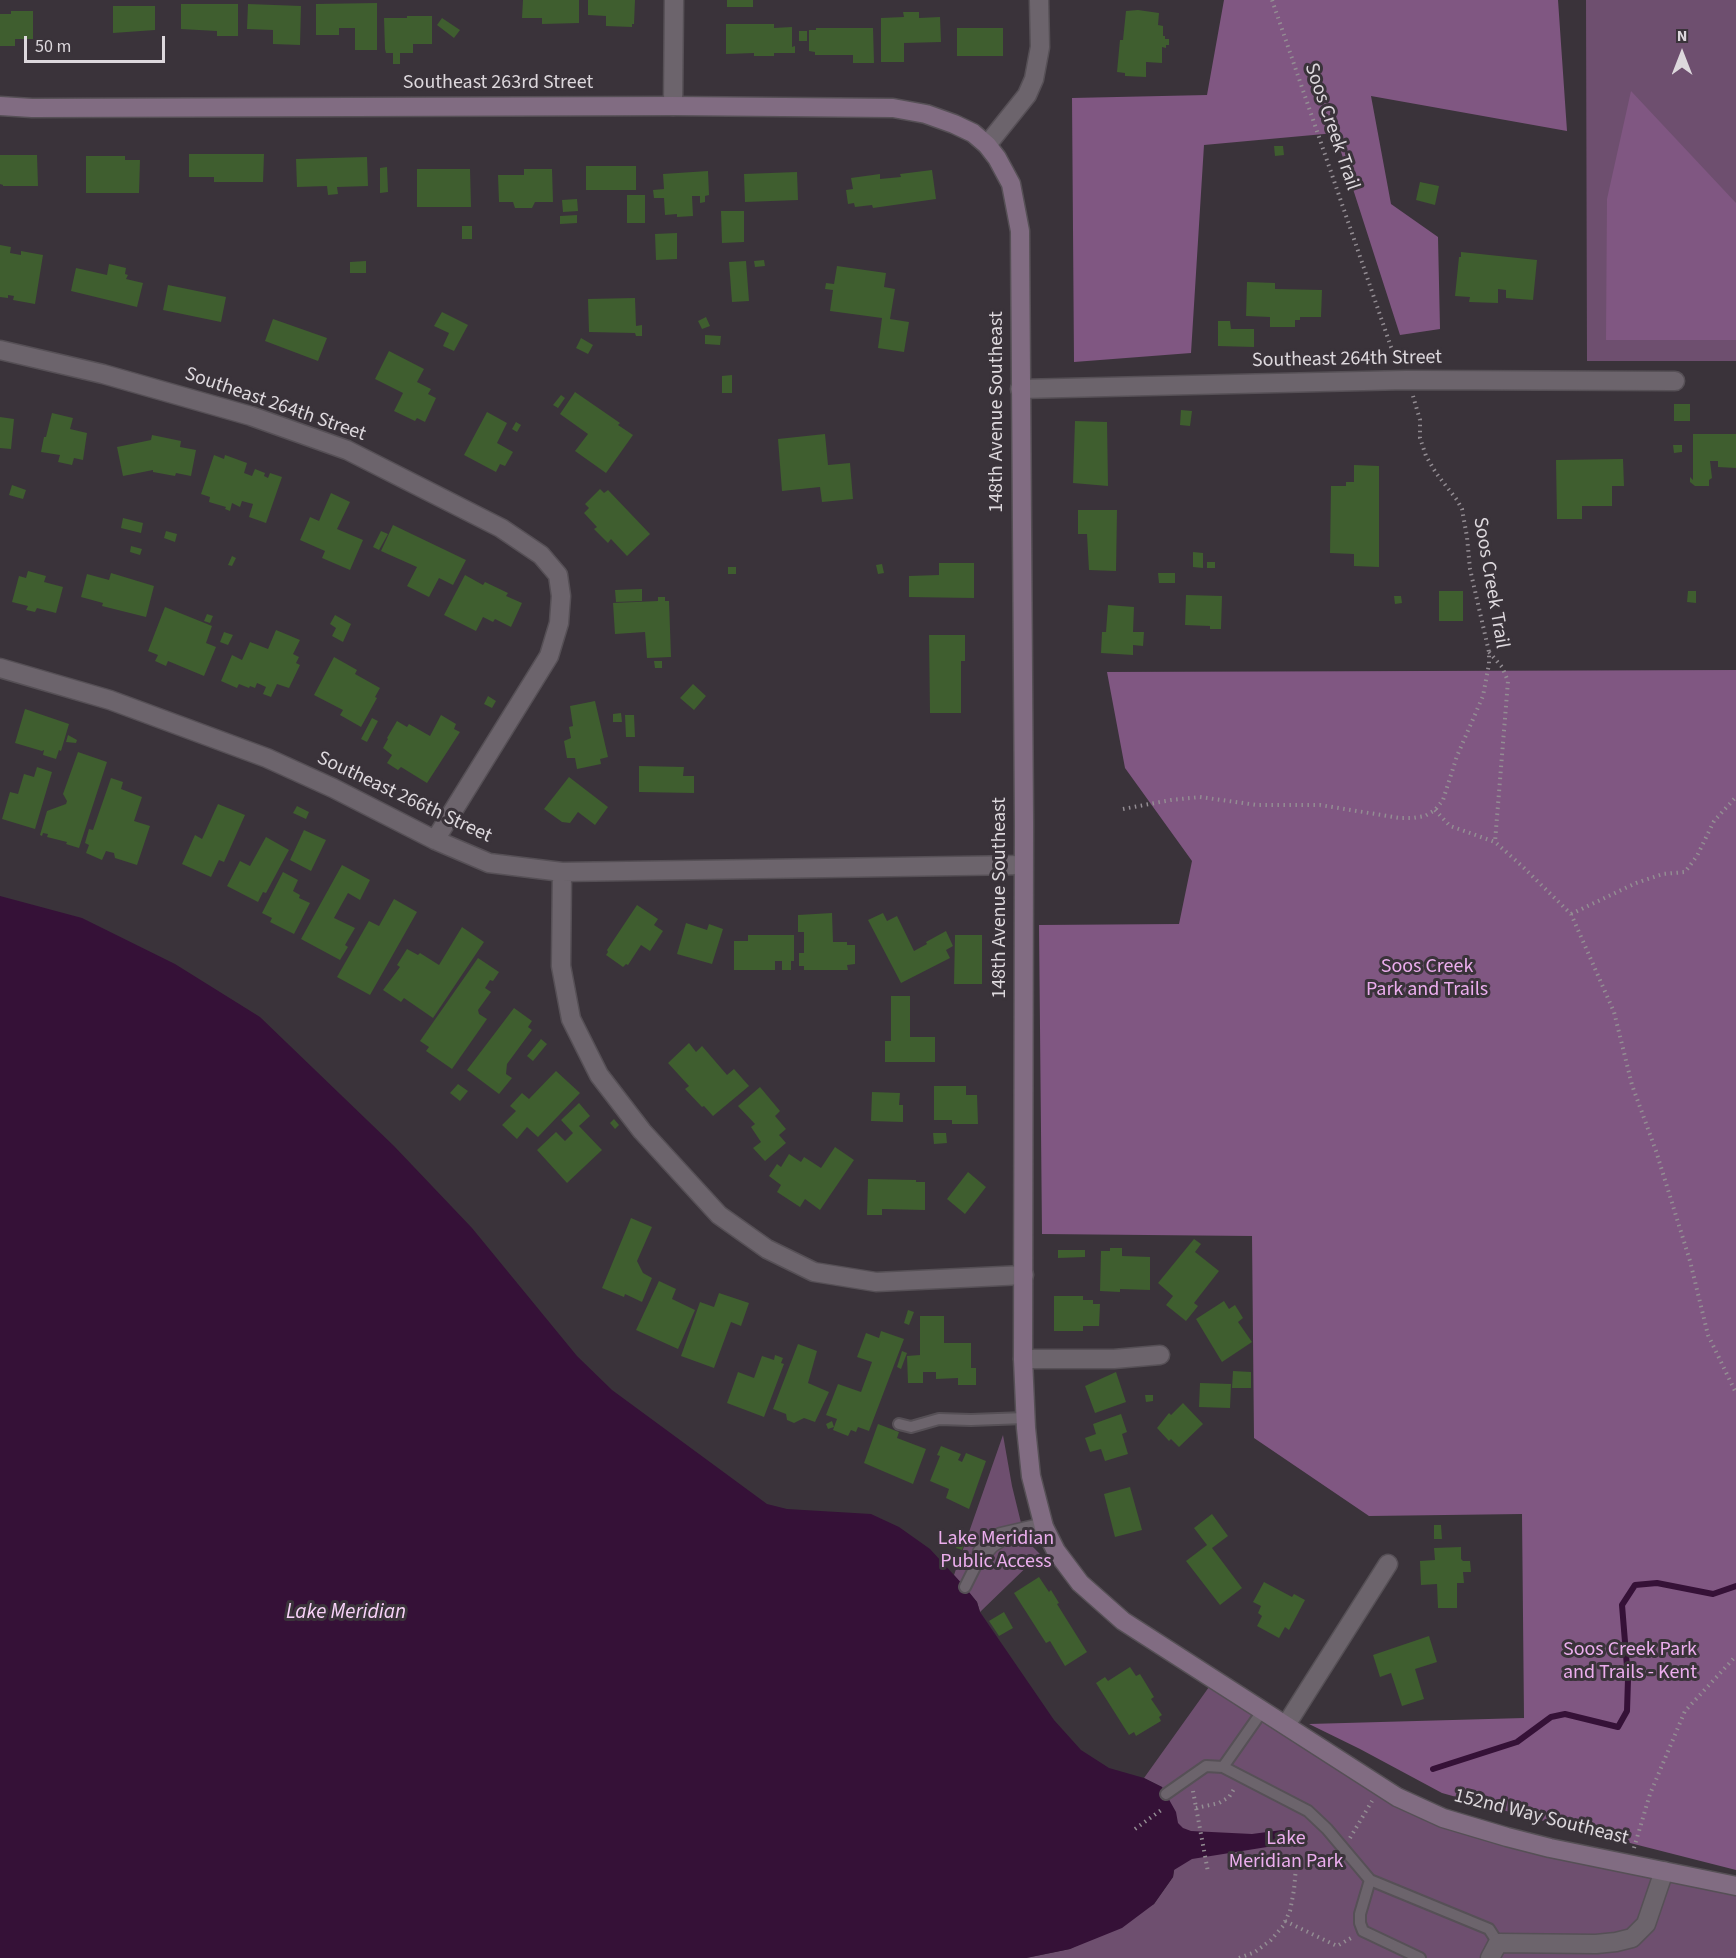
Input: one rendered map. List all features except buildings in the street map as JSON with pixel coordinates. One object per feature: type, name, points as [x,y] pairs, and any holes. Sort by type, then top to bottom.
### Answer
[{"type":"street","points":[[673,106],[674,0]]},
{"type":"street","points":[[987,145],[1028,95],[1034,79],[1040,47],[1039,0]]},
{"type":"street","name":"Southeast 263rd Street","points":[[0,106],[68,108],[673,106],[893,108],[926,114],[954,124],[973,133],[987,145]]},
{"type":"street","name":"148th Avenue Southeast","points":[[987,145],[1011,184],[1020,231],[1023,1359],[1025,1418],[1031,1476],[1044,1527],[1056,1551],[1080,1583],[1123,1620],[1287,1725]]},
{"type":"street","name":"Southeast 264th Street","points":[[0,350],[103,374],[217,406],[347,450],[501,528],[541,555],[558,575],[561,596],[559,623],[549,656],[435,840]]},
{"type":"street","name":"Southeast 264th Street","points":[[1020,389],[1406,380],[1675,381]]},
{"type":"street","name":"Southeast 266th Street","points":[[0,668],[110,700],[267,758],[333,788],[435,840],[489,863],[562,872],[1023,865]]},
{"type":"street","points":[[562,872],[561,966],[571,1019],[599,1076],[642,1131],[719,1215],[767,1249],[814,1272],[876,1282],[1024,1275]]},
{"type":"street","points":[[1023,1359],[1114,1359],[1160,1354]]},
{"type":"street","points":[[982,1552],[1001,1537],[1044,1527]]},
{"type":"street","points":[[1287,1725],[1388,1564]]},
{"type":"street","name":"152nd Way Southeast","points":[[1287,1725],[1397,1797],[1443,1818],[1550,1848],[1736,1886]]},
{"type":"street","points":[[1494,1950],[1596,1944],[1632,1938],[1646,1924],[1664,1871]]},
{"type":"lane","points":[[899,1424],[911,1427],[939,1419],[1025,1418]]},
{"type":"lane","points":[[965,1587],[982,1552]]},
{"type":"lane","points":[[1223,1767],[1263,1710]]},
{"type":"lane","points":[[1166,1794],[1206,1767],[1223,1767],[1308,1811],[1370,1880],[1489,1929],[1494,1950]]},
{"type":"lane","points":[[1370,1880],[1360,1914],[1363,1931],[1420,1958]]},
{"type":"path","name":"Soos Creek Trail","points":[[1272,0],[1390,347],[1416,403],[1420,438],[1426,456],[1462,509],[1470,569],[1489,652],[1489,664],[1483,696],[1457,756],[1443,800],[1435,810]]},
{"type":"path","points":[[1489,652],[1502,667],[1508,681],[1495,842]]},
{"type":"path","points":[[1123,809],[1200,797],[1257,805],[1320,805],[1400,818],[1425,816],[1435,810],[1450,826],[1495,842],[1522,866],[1571,914],[1614,1012],[1632,1085],[1656,1151],[1690,1261],[1708,1335],[1736,1394]]},
{"type":"path","points":[[1571,914],[1636,883],[1663,874],[1685,872],[1697,856],[1714,821],[1736,797]]},
{"type":"path","points":[[1632,1864],[1635,1844],[1650,1794],[1685,1711],[1736,1656]]},
{"type":"path","points":[[1224,1785],[1244,1793]]},
{"type":"path","points":[[1344,1849],[1381,1786]]},
{"type":"path","points":[[1184,1794],[1192,1788],[1208,1872]]},
{"type":"path","points":[[1196,1808],[1219,1803],[1229,1797],[1234,1789]]},
{"type":"path","points":[[1135,1829],[1167,1806]]},
{"type":"path","points":[[1241,1957],[1255,1952],[1271,1940],[1285,1921],[1290,1911],[1296,1867],[1335,1860],[1328,1852]]},
{"type":"path","points":[[1285,1921],[1337,1946],[1363,1931]]},
{"type":"green space","points":[[1224,0],[1558,0],[1567,131],[1371,96],[1391,204],[1438,237],[1440,329],[1400,335],[1335,133],[1204,145],[1191,353],[1074,362],[1072,98],[1207,95]]},
{"type":"green space","points":[[1586,0],[1736,0],[1736,361],[1587,361]]},
{"type":"green space","points":[[1631,91],[1736,203],[1736,340],[1606,340],[1607,199]]},
{"type":"green space","name":"Soos Creek Park and Trails","points":[[1736,670],[1736,1870],[1442,1793],[1309,1724],[1524,1718],[1522,1514],[1369,1516],[1254,1438],[1252,1236],[1042,1234],[1039,925],[1179,924],[1192,861],[1125,768],[1107,672]]},
{"type":"green space","name":"Lake Meridian Public Access","points":[[1003,1435],[1023,1531],[1030,1544],[1040,1554],[980,1612],[977,1602],[954,1575]]},
{"type":"green space","name":"Lake Meridian Park","points":[[1214,1680],[1443,1818],[1736,1886],[1736,1958],[1026,1958],[1070,1949],[1154,1904],[1173,1877],[1179,1841],[1162,1787],[1144,1778]]},
{"type":"water","name":"Lake Meridian","points":[[0,896],[82,918],[175,964],[260,1017],[394,1146],[472,1228],[577,1356],[612,1390],[767,1504],[787,1509],[871,1514],[899,1527],[930,1549],[977,1602],[980,1612],[1054,1720],[1081,1750],[1109,1768],[1144,1778],[1162,1787],[1176,1812],[1178,1823],[1183,1828],[1191,1831],[1252,1834],[1282,1830],[1295,1834],[1296,1839],[1292,1843],[1192,1859],[1174,1870],[1173,1877],[1154,1904],[1122,1928],[1070,1949],[1026,1958],[0,1958]]},
{"type":"waterway","points":[[1433,1769],[1517,1742],[1551,1717],[1565,1714],[1618,1727],[1627,1711],[1628,1679],[1622,1605],[1635,1585],[1657,1583],[1713,1594],[1736,1586]]},
{"type":"park label","name":"Soos Creek Park and Trails - Kent","points":[[1630,1662]]}]
